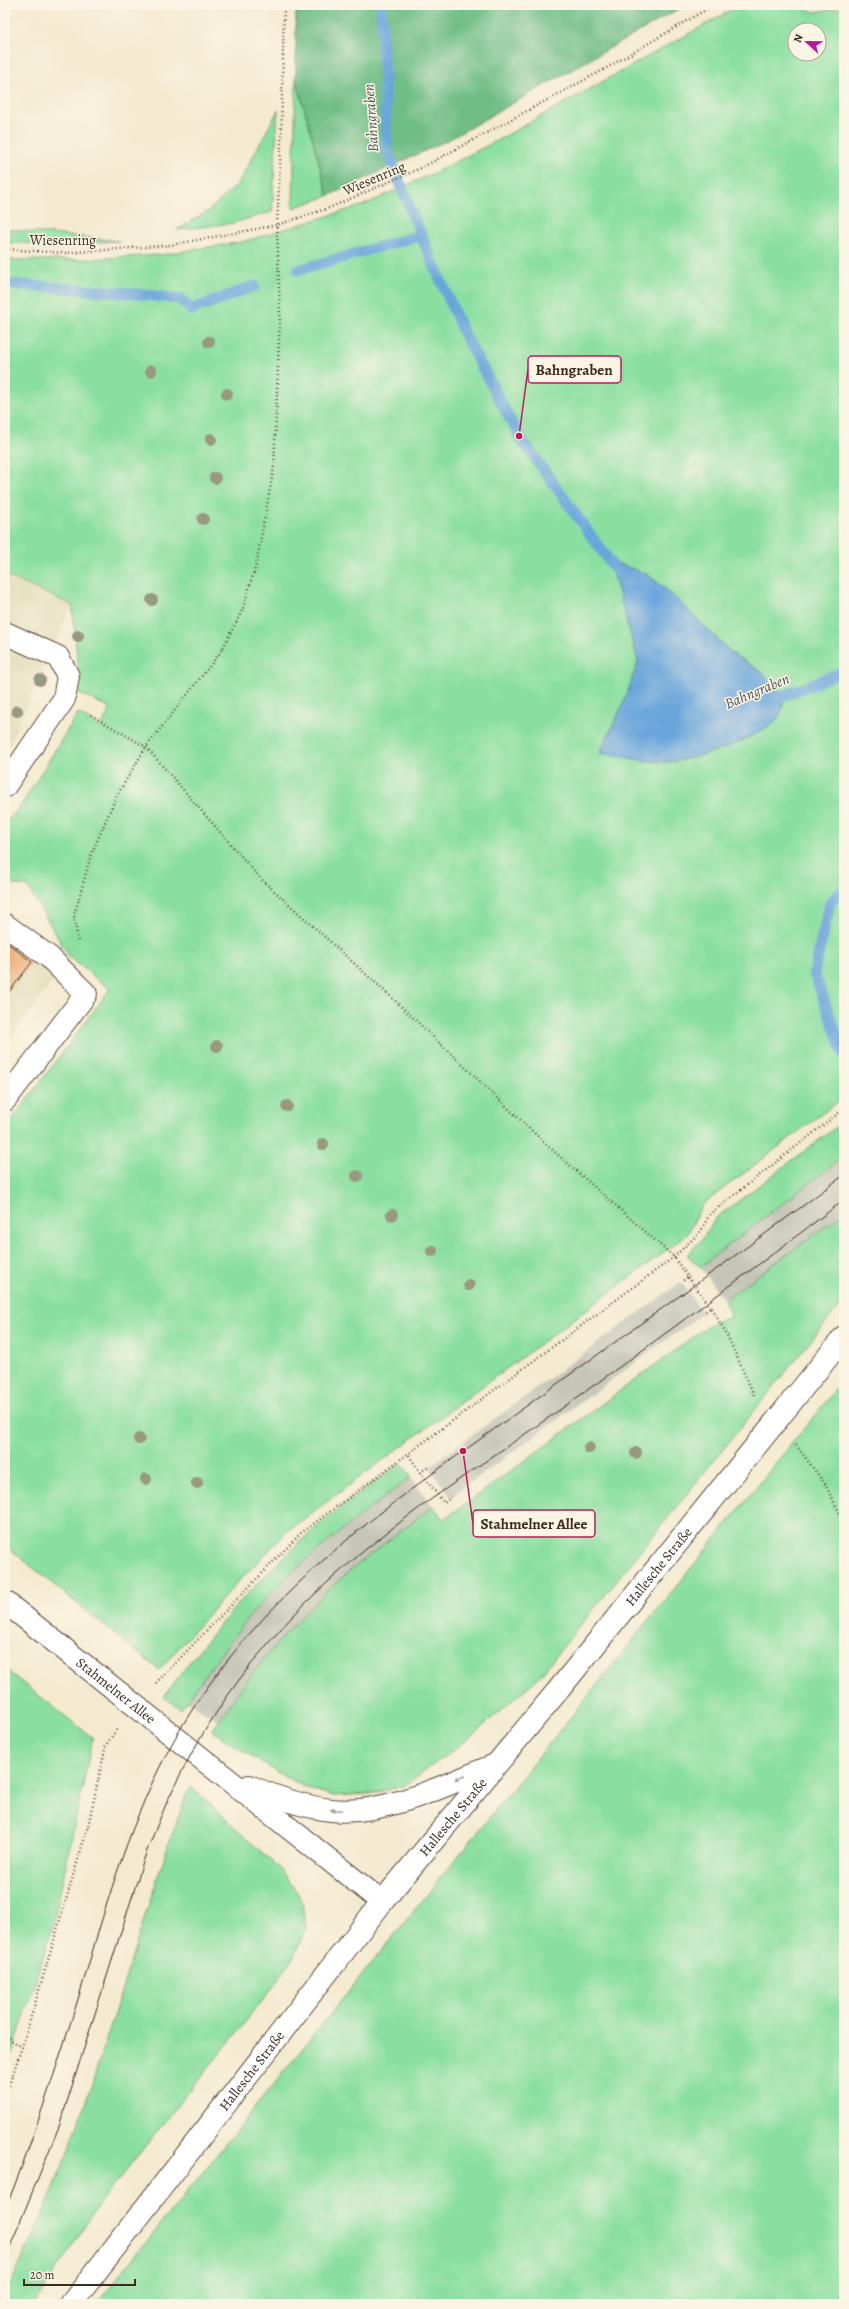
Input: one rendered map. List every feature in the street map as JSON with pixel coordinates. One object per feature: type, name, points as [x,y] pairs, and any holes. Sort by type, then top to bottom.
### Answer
[{"type":"street","points":[[5,633],[58,657],[68,676],[64,699],[5,786]]},
{"type":"street","points":[[5,925],[49,957],[86,994],[5,1100]]},
{"type":"street","name":"Hallesche Straße","points":[[71,2304],[382,1902],[497,1764],[844,1337]]},
{"type":"street","name":"Stahmelner Allee","points":[[5,1602],[134,1705],[228,1777],[382,1902]]},
{"type":"street","name":"Stahmelner Allee","points":[[228,1777],[276,1797],[332,1810],[368,1809],[409,1798],[497,1764]]},
{"type":"path","points":[[79,947],[74,916],[91,855],[116,797],[146,747],[220,653],[242,611],[256,565],[274,467],[280,315],[277,225],[281,145],[284,5]]},
{"type":"path","name":"Wiesenring","points":[[5,249],[64,253],[171,245],[277,225],[360,195],[421,168],[603,70],[714,5]]},
{"type":"path","points":[[64,699],[146,747],[261,879],[389,995],[548,1146],[674,1257],[711,1308],[703,1312]]},
{"type":"path","points":[[5,2097],[22,2047],[88,1826],[106,1745],[134,1705],[301,1533],[409,1455],[674,1257],[701,1231],[710,1214],[844,1109]]},
{"type":"path","points":[[681,1282],[688,1277]]},
{"type":"path","points":[[409,1455],[444,1503],[451,1497]]},
{"type":"path","points":[[420,1472],[429,1467]]},
{"type":"path","points":[[5,2036],[22,2047]]},
{"type":"shaded area","points":[[5,575],[72,605],[5,754]]},
{"type":"shaded area","points":[[5,912],[70,958],[5,1046]]},
{"type":"shaded area","points":[[844,1156],[844,1213],[724,1300],[700,1267]]},
{"type":"shaded area","points":[[681,1282],[703,1313],[451,1497],[429,1467]]},
{"type":"shaded area","points":[[411,1477],[433,1506],[367,1557],[326,1593],[286,1633],[219,1721],[187,1701],[221,1653],[258,1607],[298,1567],[341,1531]]},
{"type":"green space","points":[[296,5],[686,5],[448,140],[328,196],[296,78]]},
{"type":"green space","points":[[740,5],[797,5],[815,12],[839,8],[844,10],[844,1097],[702,1205],[687,1235],[290,1529],[232,1588],[159,1670],[5,1545],[5,1129],[110,989],[70,958],[27,886],[5,884],[5,824],[22,804],[78,713],[101,727],[110,708],[78,693],[79,677],[72,605],[5,575],[5,260],[69,260],[159,255],[242,242],[364,205],[438,171],[500,139]]},
{"type":"green space","points":[[296,78],[328,196],[293,208]]},
{"type":"green space","points":[[278,110],[272,212],[233,223],[177,230],[211,209],[238,184]]},
{"type":"green space","points":[[5,229],[120,241],[50,244],[5,243]]},
{"type":"green space","points":[[844,1121],[844,1156],[700,1267],[687,1255],[703,1238],[716,1218]]},
{"type":"green space","points":[[844,1213],[844,1300],[537,1679],[467,1740],[404,1786],[370,1794],[334,1796],[310,1789],[283,1776],[212,1731],[264,1658],[294,1624],[326,1592],[352,1569],[433,1506],[443,1519],[459,1509],[711,1324],[731,1317],[724,1300]]},
{"type":"green space","points":[[844,1379],[844,2304],[96,2304]]},
{"type":"green space","points":[[401,1463],[411,1477],[312,1555],[275,1589],[238,1631],[181,1709],[164,1697],[221,1623],[263,1577],[308,1534],[332,1514],[357,1494]]},
{"type":"green space","points":[[5,1669],[93,1738],[52,1930],[5,2076]]},
{"type":"green space","points":[[190,1786],[280,1869],[301,1898],[306,1929],[292,1960],[267,1995],[101,2201],[35,2304],[5,2304],[5,2296],[34,2234],[77,2127],[174,1828]]},
{"type":"water","points":[[610,561],[647,574],[667,590],[733,654],[764,674],[784,696],[782,709],[778,718],[753,735],[722,749],[676,761],[656,762],[600,753],[624,702],[638,662]]},
{"type":"building","points":[[5,941],[32,962],[5,997]]},
{"type":"waterway","name":"Bahngraben","points":[[381,5],[387,151],[421,235],[463,332],[519,436],[618,573]]},
{"type":"waterway","points":[[298,270],[421,235]]},
{"type":"waterway","points":[[5,284],[130,293],[181,299],[191,310],[254,286]]},
{"type":"waterway","name":"Bahngraben","points":[[771,701],[844,671]]},
{"type":"waterway","name":"Bahngraben","points":[[844,888],[830,903],[814,973],[844,1054]]},
{"type":"waterway","name":"Bahngraben","points":[[835,2304],[844,2296]]},
{"type":"tram line","points":[[5,2210],[37,2125],[84,1980],[102,1918],[133,1827],[159,1768],[174,1740],[207,1688],[244,1641],[284,1597],[327,1557],[373,1519],[469,1447],[723,1265],[844,1175]]},
{"type":"tram line","points":[[5,2259],[60,2124],[146,1853],[173,1790],[192,1752],[227,1696],[247,1670],[290,1619],[363,1551],[447,1488],[632,1358],[844,1200]]},
{"type":"place","name":"Bahngraben","points":[[519,436]]},
{"type":"place","name":"Stahmelner Allee","points":[[463,1451]]}]
